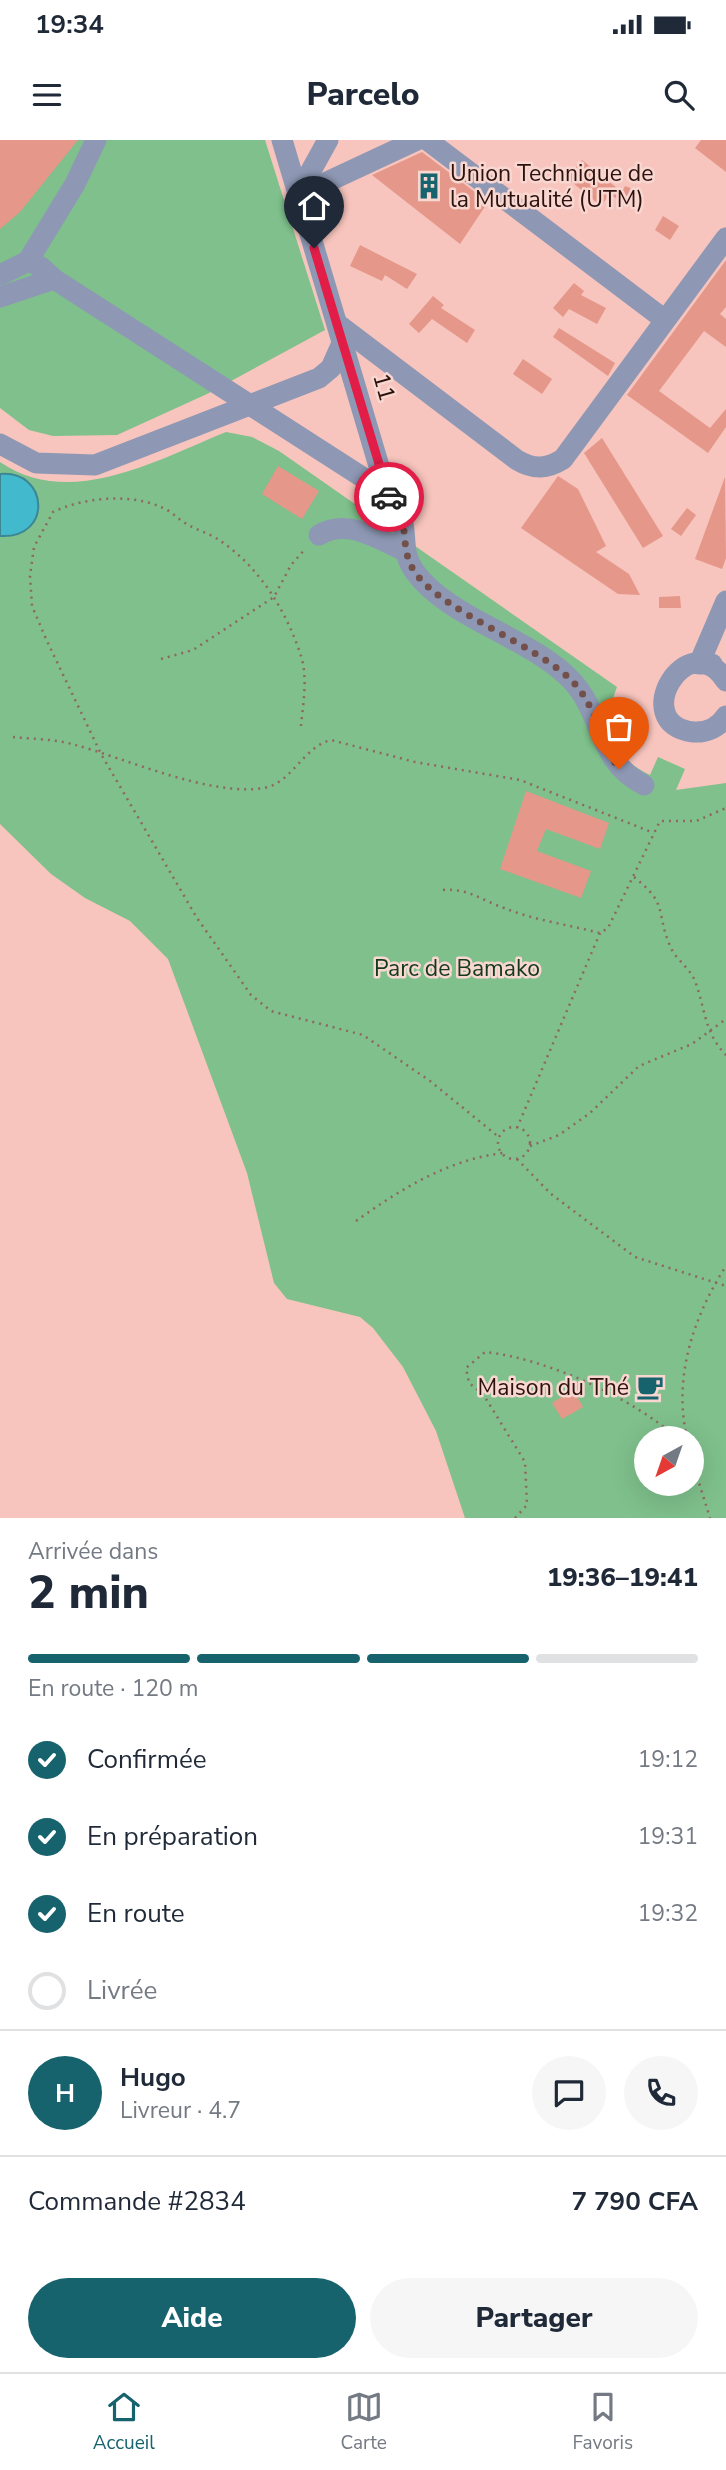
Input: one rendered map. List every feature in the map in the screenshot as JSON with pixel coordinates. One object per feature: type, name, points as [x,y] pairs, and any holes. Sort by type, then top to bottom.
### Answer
[{"type":"street","points":[[0,275],[28,261],[75,184],[96,140]]},
{"type":"street","name":"11","points":[[282,140],[387,493],[401,517],[404,550]]},
{"type":"street","points":[[297,196],[328,140]]},
{"type":"street","points":[[297,196],[417,140]]},
{"type":"street","points":[[427,140],[665,320]]},
{"type":"street","points":[[0,444],[36,463],[95,466],[319,378],[331,368],[341,333],[528,467],[552,466],[563,459],[726,238]]},
{"type":"street","points":[[28,261],[387,493]]},
{"type":"street","points":[[0,296],[54,279]]},
{"type":"street","points":[[319,535],[330,528],[354,529],[404,550],[415,572],[428,584],[572,680],[619,769],[644,785]]},
{"type":"street","points":[[699,664],[726,601]]},
{"type":"street","points":[[726,663],[684,667],[669,680],[664,689],[665,709],[677,726],[696,732],[716,727],[726,716]]},
{"type":"street","points":[[699,664],[712,668],[726,681]]},
{"type":"path","points":[[301,726],[304,692],[302,659],[282,609],[261,579],[220,540],[186,524],[164,508],[128,498],[76,505],[53,512],[34,547],[30,576],[32,606],[101,754],[197,918],[251,995],[271,1011],[363,1035],[430,1081],[500,1138],[503,1153]]},
{"type":"path","points":[[161,659],[193,650],[274,597],[291,565],[319,535]]},
{"type":"path","points":[[13,737],[70,744],[212,786],[262,789],[277,784],[320,743],[331,740],[415,762],[520,780],[654,833]]},
{"type":"path","points":[[517,1128],[600,933],[608,928],[660,821],[696,821],[726,807]]},
{"type":"path","points":[[633,876],[653,892],[661,906],[670,947],[694,978],[705,1022],[726,1055]]},
{"type":"path","points":[[443,890],[458,888],[478,894],[505,909],[600,933]]},
{"type":"path","points":[[530,1146],[559,1135],[590,1113],[639,1066],[692,1044],[726,1019]]},
{"type":"path","points":[[500,1138],[506,1130],[517,1128],[528,1135],[530,1146],[527,1154],[517,1159]]},
{"type":"path","points":[[356,1221],[404,1187],[470,1157],[503,1153],[517,1159],[551,1194],[635,1257],[726,1286]]},
{"type":"path","points":[[686,1426],[682,1377],[693,1332],[726,1266]]},
{"type":"path","points":[[514,1518],[527,1505],[525,1462],[483,1394],[469,1383],[466,1368],[485,1352],[513,1355],[575,1376],[663,1426]]},
{"type":"path","points":[[703,1496],[710,1518]]},
{"type":"green space","points":[[0,140],[265,140],[325,330],[207,394],[117,435],[53,436],[29,430],[0,408]]},
{"type":"green space","name":"Parc de Bamako","points":[[226,432],[252,437],[279,451],[617,687],[612,701],[610,727],[618,749],[636,767],[650,775],[658,757],[685,769],[676,790],[726,783],[726,1518],[465,1518],[436,1431],[403,1367],[373,1328],[360,1317],[287,1299],[274,1283],[247,1173],[168,959],[130,921],[85,898],[51,874],[0,824],[0,462],[27,476],[55,482],[84,481],[143,466]]},
{"type":"water","points":[[0,474],[16,475],[28,482],[35,492],[38,504],[36,516],[30,527],[17,534],[0,536]]},
{"type":"building","points":[[0,140],[78,140],[20,212],[0,229]]},
{"type":"building","points":[[701,140],[726,140],[726,172],[695,148]]},
{"type":"building","name":"Union Technique de la Mutualité (UTM)","points":[[422,152],[488,202],[460,244],[372,175]]},
{"type":"building","points":[[582,160],[622,192],[625,186],[636,190],[632,205],[609,195],[601,206],[567,178]]},
{"type":"building","points":[[663,216],[679,226],[670,240],[655,230]]},
{"type":"building","points":[[360,245],[417,274],[407,289],[385,275],[382,281],[350,266]]},
{"type":"building","points":[[726,260],[726,307],[720,314],[726,319],[726,347],[704,331],[659,391],[710,428],[726,409],[726,427],[708,453],[627,395]]},
{"type":"building","points":[[574,283],[584,291],[581,295],[606,308],[597,324],[569,309],[563,317],[553,308]]},
{"type":"building","points":[[433,296],[444,305],[441,308],[475,330],[467,343],[432,319],[419,333],[409,324]]},
{"type":"building","points":[[559,328],[615,363],[608,376],[553,337]]},
{"type":"building","points":[[523,359],[552,379],[542,394],[513,374]]},
{"type":"building","points":[[602,438],[663,536],[643,548],[584,453]]},
{"type":"building","points":[[278,466],[319,491],[302,519],[262,494]]},
{"type":"building","points":[[558,476],[578,489],[606,546],[596,552],[629,574],[640,595],[618,594],[521,528]]},
{"type":"building","points":[[725,477],[726,558],[722,569],[695,559]]},
{"type":"building","points":[[687,508],[696,515],[681,536],[671,529]]},
{"type":"building","points":[[680,596],[681,608],[659,608],[659,597]]},
{"type":"building","points":[[526,791],[609,823],[600,849],[546,829],[537,851],[591,871],[581,898],[500,869]]},
{"type":"building","points":[[573,1390],[583,1407],[562,1419],[552,1403]]},
{"type":"way so far","points":[[389,497],[401,517],[404,550],[415,572],[453,604],[572,680],[619,769]]},
{"type":"place","name":"Union Technique de la Mutualité (UTM)","points":[[429,186]]},
{"type":"place","name":"Maison du Thé","points":[[650,1387]]},
{"type":"route","points":[[314,248],[389,497]]}]
